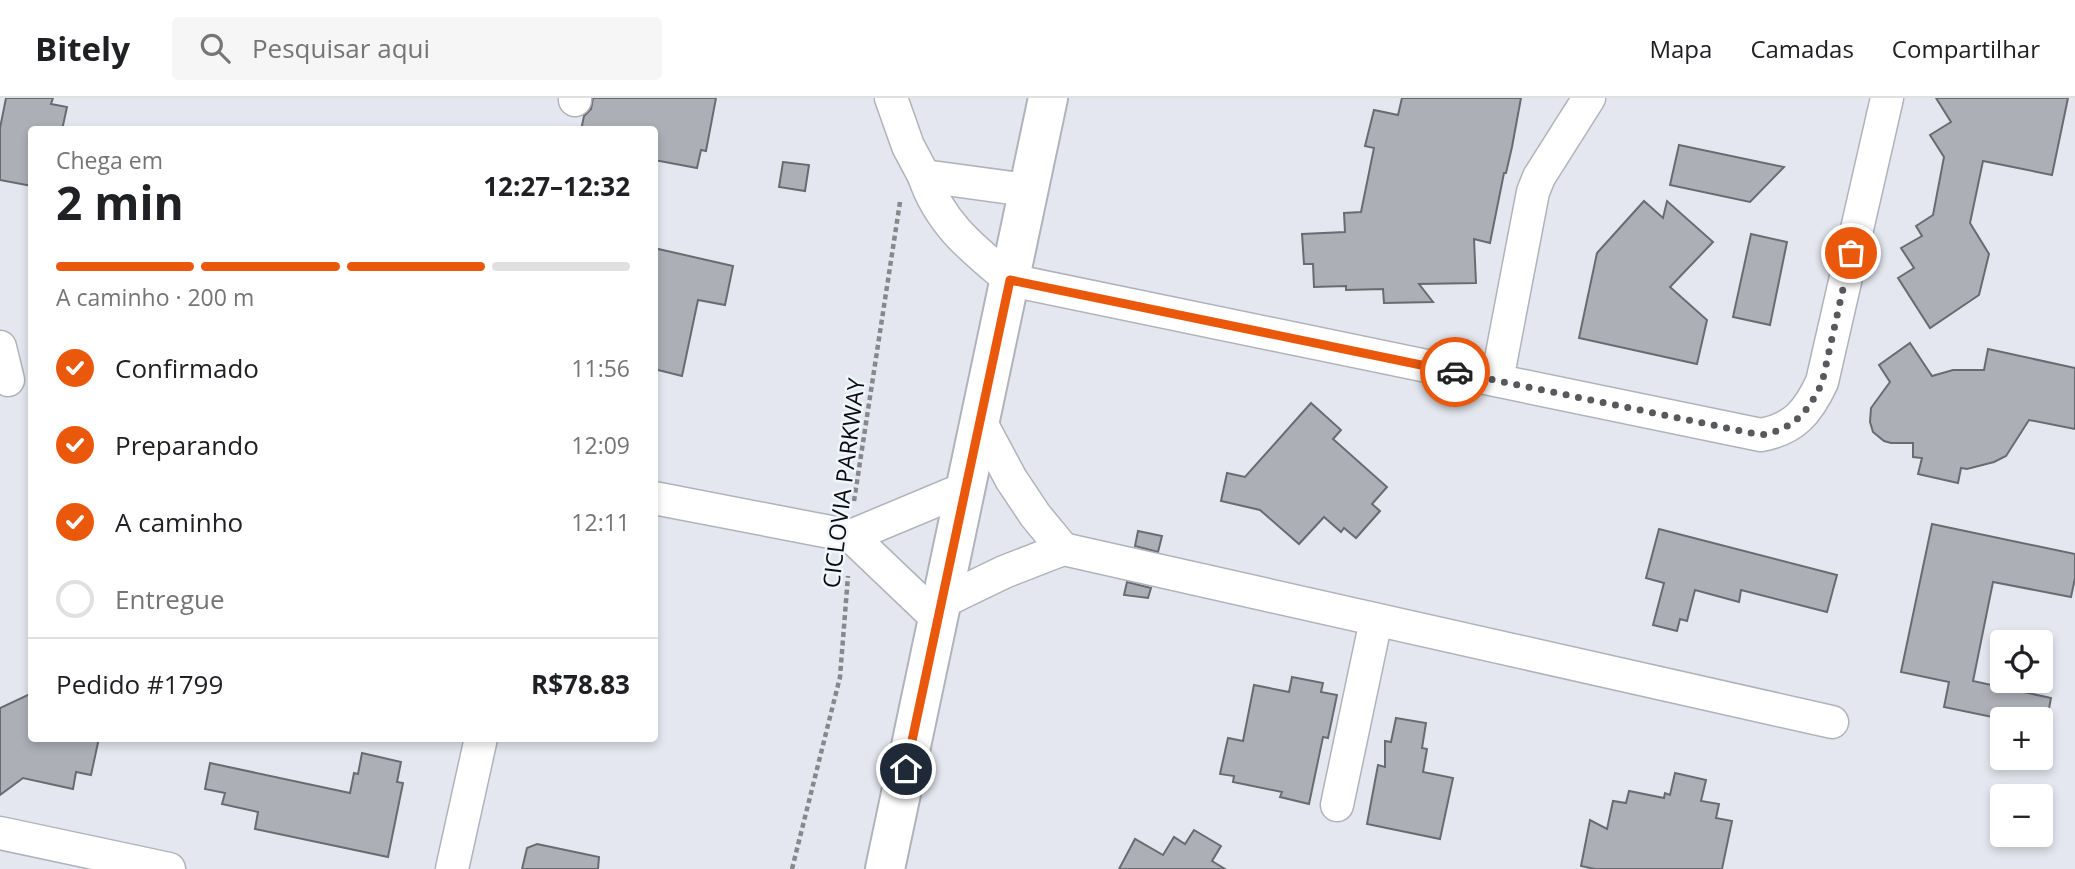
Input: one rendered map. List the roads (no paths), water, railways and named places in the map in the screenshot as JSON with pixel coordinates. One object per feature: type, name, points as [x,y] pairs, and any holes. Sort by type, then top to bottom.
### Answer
[{"type":"main road","points":[[886,869],[1048,98]]},
{"type":"street","points":[[891,98],[908,146],[912,187]]},
{"type":"street","points":[[1497,380],[1533,192],[1539,177],[1589,98]]},
{"type":"street","points":[[912,187],[930,194],[943,216],[967,245],[1010,280],[1761,435],[1778,432],[1792,423],[1813,400],[1822,383],[1887,98]]},
{"type":"street","points":[[912,187],[1027,190]]},
{"type":"street","points":[[0,347],[13,381]]},
{"type":"street","points":[[980,421],[1011,479],[1063,549]]},
{"type":"street","points":[[851,536],[966,488]]},
{"type":"street","points":[[658,499],[851,536],[940,611],[1004,572],[1063,549],[1832,722]]},
{"type":"street","points":[[1338,805],[1376,620]]},
{"type":"street","points":[[452,869],[480,742]]},
{"type":"street","points":[[0,833],[169,869]]}]
